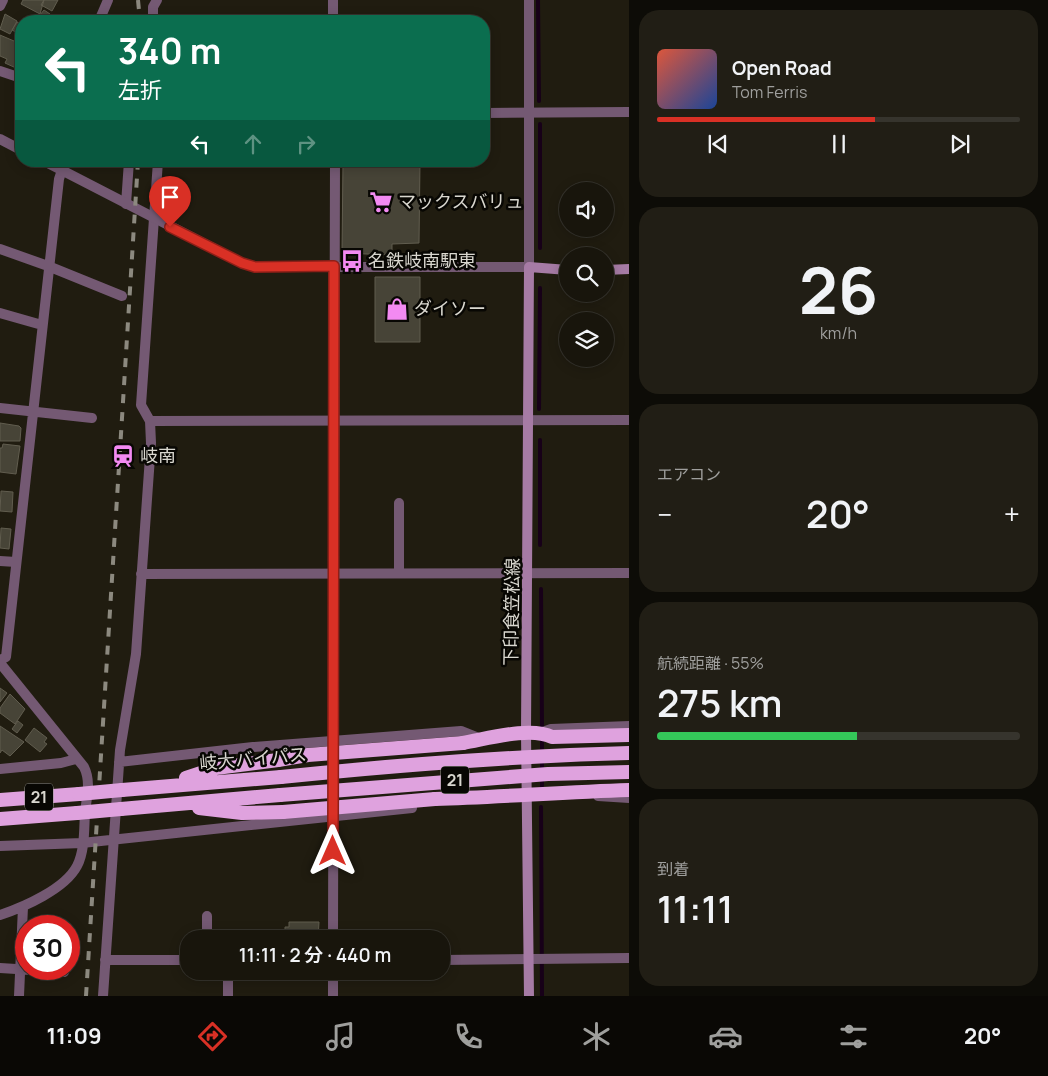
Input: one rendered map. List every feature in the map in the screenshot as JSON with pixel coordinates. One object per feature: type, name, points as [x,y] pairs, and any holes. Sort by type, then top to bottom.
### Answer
[{"type":"highway","name":"21","points":[[166,785],[216,768],[308,755],[463,743],[526,733],[543,732],[552,737],[629,735]]},
{"type":"highway","name":"岐大バイパス","points":[[0,800],[281,777],[389,765],[547,755],[629,753]]},
{"type":"highway","name":"21","points":[[0,819],[548,774],[629,772]]},
{"type":"highway","name":"21","points":[[170,805],[242,813],[283,812],[435,799],[528,797],[587,791],[629,790]]},
{"type":"main road","points":[[528,268],[559,270]]},
{"type":"main road","name":"下印食笠松線","points":[[528,268],[529,573],[526,733],[538,959],[529,996]]},
{"type":"main road","points":[[614,270],[629,269]]},
{"type":"street","points":[[0,6],[3,0]]},
{"type":"street","points":[[102,15],[108,0]]},
{"type":"street","points":[[153,15],[153,7],[157,0]]},
{"type":"street","points":[[333,0],[334,15]]},
{"type":"street","points":[[56,167],[154,219],[249,265],[528,268],[529,0]]},
{"type":"street","points":[[0,71],[15,76]]},
{"type":"street","points":[[490,112],[629,112]]},
{"type":"street","points":[[0,139],[15,147]]},
{"type":"street","points":[[126,204],[129,167]]},
{"type":"street","points":[[103,996],[119,762],[136,654],[151,442],[150,421],[141,405],[158,167]]},
{"type":"street","points":[[333,930],[332,573],[335,167]]},
{"type":"street","points":[[0,915],[23,907],[56,888],[77,866],[82,843],[89,777],[84,767],[0,662],[6,656],[48,266],[59,179],[62,170]]},
{"type":"street","points":[[0,250],[48,266],[122,296]]},
{"type":"street","points":[[0,313],[42,325]]},
{"type":"street","points":[[0,408],[92,418]]},
{"type":"street","points":[[150,421],[629,420]]},
{"type":"street","points":[[399,503],[399,573]]},
{"type":"street","points":[[0,561],[16,562]]},
{"type":"street","points":[[141,574],[629,573]]},
{"type":"street","points":[[543,732],[551,728],[629,726]]},
{"type":"street","points":[[119,762],[333,740],[461,731],[484,740]]},
{"type":"street","points":[[0,769],[61,763],[76,759]]},
{"type":"street","points":[[587,791],[602,798],[629,798]]},
{"type":"street","points":[[0,846],[113,840],[466,802],[470,798]]},
{"type":"street","points":[[23,907],[23,915]]},
{"type":"street","points":[[206,916],[207,930]]},
{"type":"street","points":[[450,960],[629,958]]},
{"type":"street","points":[[105,960],[180,960]]},
{"type":"street","points":[[0,968],[15,970]]},
{"type":"street","points":[[18,996],[19,980]]},
{"type":"street","points":[[228,980],[228,996]]},
{"type":"street","points":[[333,980],[333,996]]},
{"type":"building","points":[[23,0],[44,0],[40,14],[21,4]]},
{"type":"building","points":[[44,0],[58,0],[52,11],[41,5]]},
{"type":"building","points":[[44,10],[50,14],[49,15],[40,15]]},
{"type":"building","points":[[5,14],[15,20],[15,25],[10,34],[0,29]]},
{"type":"building","points":[[0,35],[15,41],[15,68],[5,63],[7,59],[0,56]]},
{"type":"building","name":"マックスバリュ","points":[[343,167],[420,167],[419,243],[392,244],[392,255],[342,253]]},
{"type":"building","name":"ダイソー","points":[[375,277],[420,277],[420,342],[375,342]]},
{"type":"building","points":[[0,423],[19,426],[21,428],[20,441],[0,441]]},
{"type":"building","points":[[3,444],[20,446],[16,474],[0,472],[0,448],[2,448]]},
{"type":"building","points":[[1,491],[13,492],[12,512],[0,511]]},
{"type":"building","points":[[1,528],[11,529],[9,549],[0,548]]},
{"type":"building","points":[[0,688],[7,693],[0,702]]},
{"type":"building","points":[[10,694],[25,709],[15,724],[0,713],[0,708]]},
{"type":"building","points":[[18,721],[23,725],[17,733],[12,729]]},
{"type":"building","points":[[0,726],[24,742],[10,756],[2,750],[0,753]]},
{"type":"building","points":[[34,728],[47,738],[44,742],[47,744],[40,752],[25,740]]},
{"type":"building","points":[[289,922],[319,922],[319,930],[285,930],[285,927],[289,927]]},
{"type":"waterway","points":[[538,0],[539,101]]},
{"type":"waterway","points":[[540,124],[540,248]]},
{"type":"waterway","points":[[539,409],[540,288]]},
{"type":"waterway","points":[[540,440],[540,545]]},
{"type":"waterway","points":[[541,589],[542,729]]},
{"type":"waterway","points":[[542,737],[542,752]]},
{"type":"waterway","points":[[542,759],[542,790]]},
{"type":"waterway","points":[[541,807],[542,996]]},
{"type":"railway","points":[[138,0],[139,15]]},
{"type":"railway","points":[[86,996],[138,167]]},
{"type":"place","name":"マックスバリュ","points":[[381,202]]},
{"type":"place","name":"名鉄岐南駅東","points":[[352,261]]},
{"type":"place","name":"ダイソー","points":[[397,309]]},
{"type":"place","name":"岐南","points":[[123,456]]},
{"type":"route","points":[[170,227],[242,263],[255,267],[334,266],[332,555],[333,851]]}]
